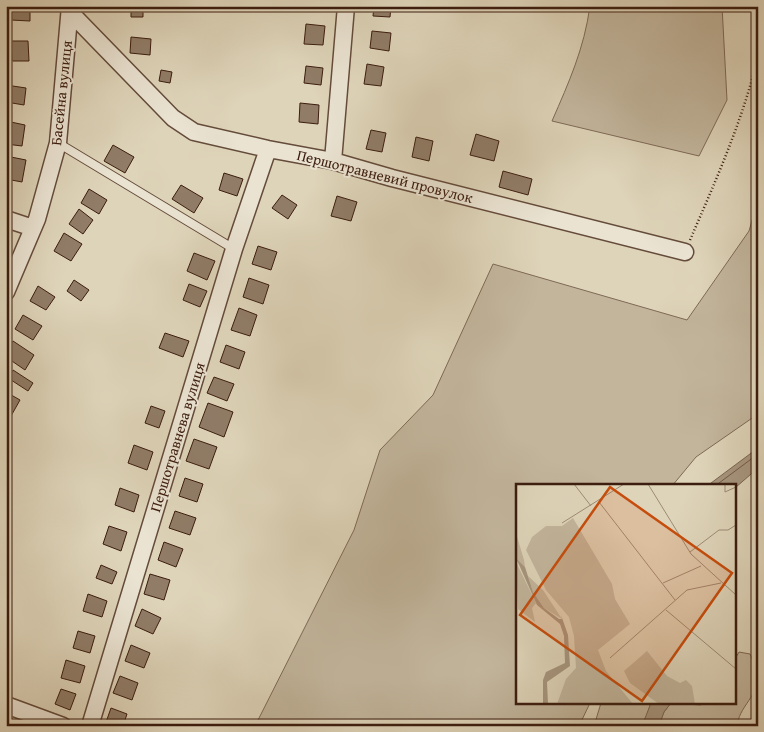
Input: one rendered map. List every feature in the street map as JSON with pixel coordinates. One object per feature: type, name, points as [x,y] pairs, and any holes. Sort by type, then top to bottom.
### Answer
[{"type":"street","points":[[333,161],[346,6]]},
{"type":"street","name":"Першотравневий провулок","points":[[69,9],[173,118],[194,132],[268,149],[333,161],[392,178],[685,252]]},
{"type":"street","name":"Басейна вулиця","points":[[6,292],[33,228],[58,143],[69,9]]},
{"type":"street","name":"Першотравнева вулиця","points":[[90,726],[234,249],[268,149]]},
{"type":"street","points":[[6,219],[33,228]]},
{"type":"street","points":[[6,705],[63,726]]},
{"type":"lane","points":[[58,143],[234,249]]},
{"type":"path","points":[[685,252],[730,147],[751,86],[758,56]]},
{"type":"shaded area","points":[[590,6],[722,6],[727,100],[699,156],[552,121],[580,51]]},
{"type":"shaded area","points":[[758,200],[758,414],[696,457],[674,484],[516,484],[516,704],[590,704],[579,726],[255,726],[354,530],[380,450],[433,395],[493,264],[687,320],[749,231]]},
{"type":"shaded area","points":[[739,652],[750,654],[757,671],[758,680],[753,694],[741,713],[738,726],[658,726],[664,712],[670,704],[736,704],[736,657]]},
{"type":"shaded area","points":[[601,704],[651,704],[643,726],[594,726]]},
{"type":"water","points":[[758,448],[758,468],[736,487],[736,484],[710,484]]},
{"type":"water","points":[[651,704],[670,704],[664,712],[659,726],[642,726]]},
{"type":"building","points":[[12,6],[30,6],[30,21],[11,20]]},
{"type":"building","points":[[131,6],[143,6],[143,17],[131,17]]},
{"type":"building","points":[[374,6],[391,6],[390,17],[373,16]]},
{"type":"building","points":[[306,24],[325,26],[323,45],[304,44]]},
{"type":"building","points":[[372,31],[391,33],[389,51],[370,48]]},
{"type":"building","points":[[131,37],[151,39],[150,55],[130,53]]},
{"type":"building","points":[[11,41],[28,41],[29,61],[12,61]]},
{"type":"building","points":[[367,64],[384,67],[381,86],[364,84]]},
{"type":"building","points":[[306,66],[323,68],[321,85],[304,83]]},
{"type":"building","points":[[161,70],[172,72],[170,83],[159,81]]},
{"type":"building","points":[[6,85],[26,88],[24,105],[6,102]]},
{"type":"building","points":[[300,103],[319,105],[318,124],[299,122]]},
{"type":"building","points":[[6,121],[25,125],[22,146],[6,144]]},
{"type":"building","points":[[371,130],[386,133],[382,152],[366,149]]},
{"type":"building","points":[[476,134],[499,141],[494,161],[470,155]]},
{"type":"building","points":[[416,137],[433,141],[429,161],[412,157]]},
{"type":"building","points":[[113,145],[134,157],[125,173],[104,161]]},
{"type":"building","points":[[6,156],[26,160],[22,182],[6,179]]},
{"type":"building","points":[[503,171],[532,179],[528,195],[499,187]]},
{"type":"building","points":[[224,173],[243,179],[237,196],[219,190]]},
{"type":"building","points":[[181,185],[203,198],[194,213],[172,199]]},
{"type":"building","points":[[89,189],[107,200],[99,214],[81,203]]},
{"type":"building","points":[[282,195],[297,205],[288,219],[272,208]]},
{"type":"building","points":[[337,196],[357,202],[351,221],[331,216]]},
{"type":"building","points":[[79,209],[93,220],[83,234],[69,224]]},
{"type":"building","points":[[64,233],[82,244],[71,261],[54,251]]},
{"type":"building","points":[[258,246],[277,252],[271,270],[252,264]]},
{"type":"building","points":[[194,253],[215,261],[207,280],[187,271]]},
{"type":"building","points":[[249,278],[269,285],[263,304],[243,297]]},
{"type":"building","points":[[74,280],[89,290],[81,301],[67,291]]},
{"type":"building","points":[[189,284],[207,291],[200,307],[183,300]]},
{"type":"building","points":[[38,286],[55,297],[46,310],[30,301]]},
{"type":"building","points":[[239,308],[257,315],[250,336],[231,330]]},
{"type":"building","points":[[23,315],[42,326],[33,340],[15,329]]},
{"type":"building","points":[[165,333],[189,341],[183,357],[159,348]]},
{"type":"building","points":[[13,341],[34,355],[25,370],[6,357],[6,352]]},
{"type":"building","points":[[226,345],[245,352],[239,369],[220,362]]},
{"type":"building","points":[[13,370],[33,383],[28,391],[8,378]]},
{"type":"building","points":[[214,377],[234,384],[227,401],[207,393]]},
{"type":"building","points":[[6,392],[20,400],[11,416],[6,414]]},
{"type":"building","points":[[208,403],[233,412],[224,437],[199,427]]},
{"type":"building","points":[[151,406],[165,411],[159,428],[145,423]]},
{"type":"building","points":[[194,439],[217,447],[209,469],[186,461]]},
{"type":"building","points":[[134,445],[153,452],[147,470],[128,463]]},
{"type":"building","points":[[185,478],[203,484],[197,502],[179,496]]},
{"type":"building","points":[[120,488],[139,495],[134,512],[115,505]]},
{"type":"building","points":[[175,511],[196,518],[190,535],[169,528]]},
{"type":"building","points":[[109,526],[127,532],[121,551],[103,544]]},
{"type":"building","points":[[164,542],[183,549],[176,567],[158,560]]},
{"type":"building","points":[[101,565],[117,572],[112,584],[96,578]]},
{"type":"building","points":[[150,574],[170,580],[164,600],[144,594]]},
{"type":"building","points":[[88,594],[107,601],[102,617],[83,611]]},
{"type":"building","points":[[142,609],[161,618],[153,634],[135,626]]},
{"type":"building","points":[[78,631],[95,636],[90,653],[73,648]]},
{"type":"building","points":[[131,645],[150,653],[144,668],[125,661]]},
{"type":"building","points":[[66,660],[85,666],[80,683],[61,678]]},
{"type":"building","points":[[120,676],[138,683],[132,700],[113,693]]},
{"type":"building","points":[[61,689],[76,694],[70,710],[55,704]]},
{"type":"building","points":[[111,708],[127,714],[123,726],[105,725]]}]
